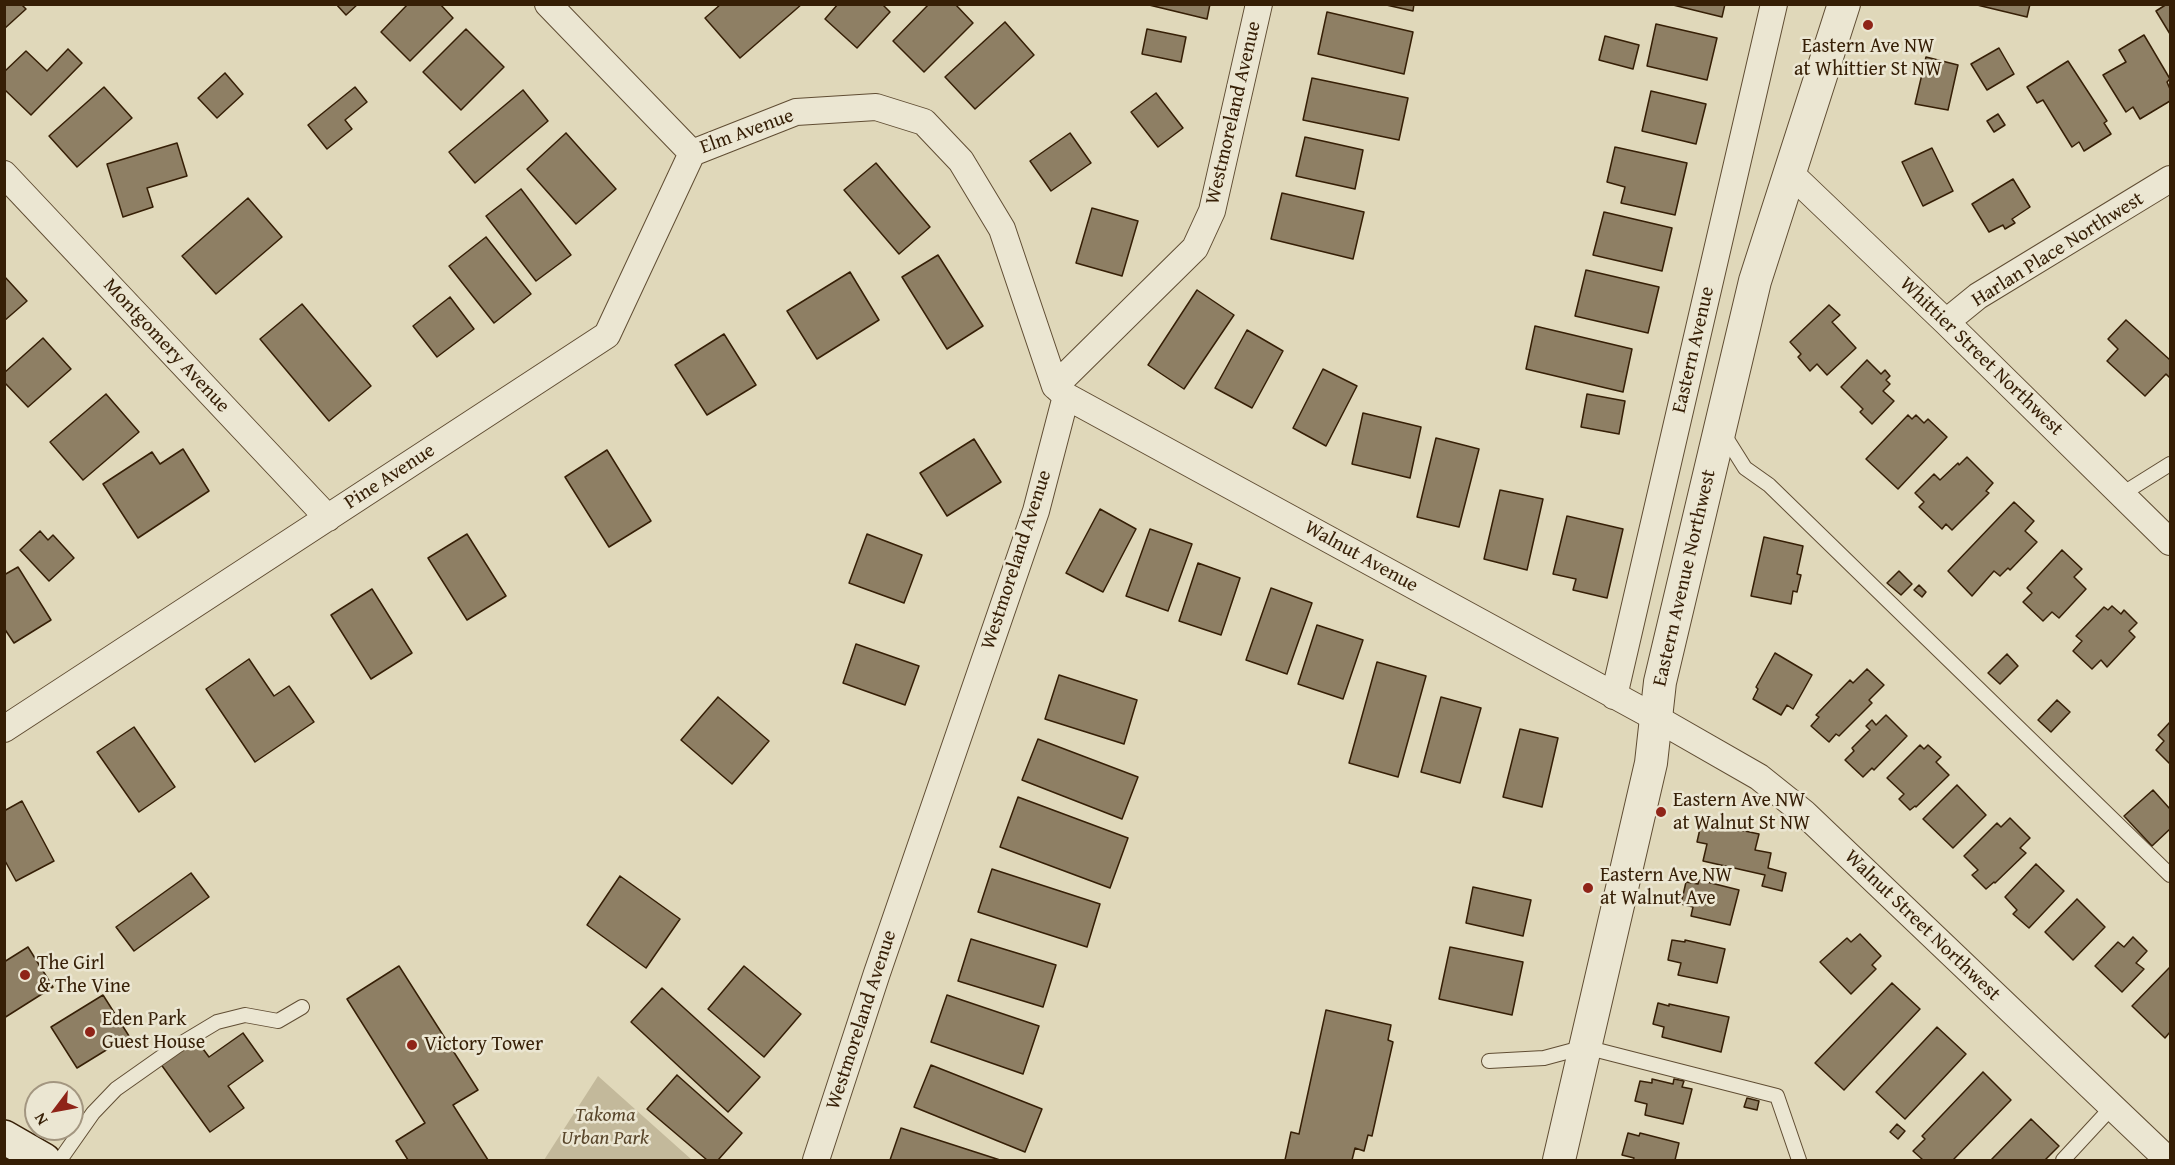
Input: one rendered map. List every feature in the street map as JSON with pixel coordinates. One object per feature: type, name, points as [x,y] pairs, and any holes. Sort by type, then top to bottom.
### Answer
[{"type":"main road","points":[[4,1137],[44,1161]]},
{"type":"street","name":"Elm Avenue","points":[[548,4],[692,153],[796,112],[876,107],[924,122],[961,161],[1002,229],[1061,391]]},
{"type":"street","name":"Westmoreland Avenue","points":[[816,1161],[877,973],[1036,511],[1061,391],[1195,248],[1212,211],[1259,4]]},
{"type":"street","name":"Eastern Avenue","points":[[1614,696],[1774,4]]},
{"type":"street","name":"Eastern Avenue Northwest","points":[[1559,1161],[1651,763],[1660,682],[1755,281],[1844,4]]},
{"type":"street","name":"Pine Avenue","points":[[4,729],[607,335],[692,153]]},
{"type":"street","name":"Whittier Street Northwest","points":[[1790,173],[2170,542]]},
{"type":"street","name":"Montgomery Avenue","points":[[4,174],[328,518]]},
{"type":"street","name":"Harlan Place Northwest","points":[[1946,322],[1978,296],[2170,179]]},
{"type":"street","name":"Walnut Avenue","points":[[1061,391],[1656,718]]},
{"type":"street","name":"Walnut Street Northwest","points":[[1656,718],[1759,777],[1789,801],[2168,1161]]},
{"type":"lane","points":[[1720,428],[1745,468],[1769,485],[2170,875]]},
{"type":"lane","points":[[2122,494],[2170,464]]},
{"type":"lane","points":[[60,1161],[93,1113],[116,1089],[177,1046],[217,1022],[245,1015],[278,1021],[302,1007]]},
{"type":"lane","points":[[1489,1061],[1544,1058],[1585,1047],[1777,1096],[1799,1161]]},
{"type":"lane","points":[[2063,1161],[2112,1107]]},
{"type":"green space","name":"Takoma Urban Park","points":[[598,1076],[692,1160],[544,1160]]},
{"type":"building","points":[[4,4],[21,4],[26,9],[4,29]]},
{"type":"building","points":[[336,4],[358,4],[346,15]]},
{"type":"building","points":[[408,4],[440,4],[453,18],[410,61],[381,32]]},
{"type":"building","points":[[721,4],[802,4],[740,58],[705,18]]},
{"type":"building","points":[[838,4],[882,4],[890,12],[857,48],[825,19]]},
{"type":"building","points":[[929,4],[955,4],[973,23],[924,72],[893,41]]},
{"type":"building","points":[[1145,4],[1210,4],[1207,19]]},
{"type":"building","points":[[1382,4],[1414,4],[1413,11]]},
{"type":"building","points":[[1669,4],[1725,4],[1722,17]]},
{"type":"building","points":[[1973,4],[2030,4],[2027,17]]},
{"type":"building","points":[[2170,4],[2170,34],[2156,11]]},
{"type":"building","points":[[1327,12],[1413,32],[1404,74],[1318,54]]},
{"type":"building","points":[[1005,22],[1034,55],[975,109],[945,77]]},
{"type":"building","points":[[1656,24],[1717,38],[1707,80],[1647,66]]},
{"type":"building","points":[[466,29],[504,67],[461,110],[423,72]]},
{"type":"building","points":[[1147,29],[1186,37],[1181,62],[1142,54]]},
{"type":"building","points":[[2144,35],[2170,79],[2167,82],[2170,89],[2170,101],[2140,119],[2133,107],[2126,112],[2103,75],[2126,62],[2119,50]]},
{"type":"building","points":[[1605,36],[1639,45],[1633,69],[1599,60]]},
{"type":"building","points":[[1999,48],[2014,74],[1987,90],[1971,64]]},
{"type":"building","points":[[68,49],[82,63],[31,115],[4,89],[4,72],[26,51],[47,71]]},
{"type":"building","points":[[1926,57],[1958,65],[1948,110],[1915,104]]},
{"type":"building","points":[[2068,61],[2107,121],[2104,123],[2111,134],[2084,151],[2079,142],[2072,147],[2043,100],[2037,103],[2027,87]]},
{"type":"building","points":[[225,73],[243,94],[217,118],[198,98]]},
{"type":"building","points":[[1312,78],[1408,98],[1399,140],[1303,120]]},
{"type":"building","points":[[104,87],[132,118],[77,167],[49,136]]},
{"type":"building","points":[[355,87],[367,102],[345,120],[352,129],[327,149],[308,125]]},
{"type":"building","points":[[523,90],[548,121],[475,183],[449,152]]},
{"type":"building","points":[[1651,91],[1706,104],[1696,144],[1642,131]]},
{"type":"building","points":[[1156,93],[1183,128],[1158,147],[1131,112]]},
{"type":"building","points":[[1998,114],[2005,125],[1994,132],[1987,121]]},
{"type":"building","points":[[566,133],[616,189],[576,224],[527,169]]},
{"type":"building","points":[[1070,133],[1091,163],[1051,191],[1030,161]]},
{"type":"building","points":[[1305,137],[1363,150],[1355,189],[1296,176]]},
{"type":"building","points":[[177,143],[187,176],[147,188],[153,207],[123,217],[107,164]]},
{"type":"building","points":[[1615,147],[1687,163],[1675,215],[1621,203],[1625,187],[1607,182]]},
{"type":"building","points":[[1932,148],[1953,191],[1923,206],[1902,162]]},
{"type":"building","points":[[876,163],[930,227],[899,254],[844,190]]},
{"type":"building","points":[[2013,179],[2030,207],[2012,219],[2015,223],[2005,229],[2003,225],[1989,232],[1972,204]]},
{"type":"building","points":[[521,189],[571,255],[536,281],[486,216]]},
{"type":"building","points":[[1282,193],[1364,212],[1353,259],[1271,239]]},
{"type":"building","points":[[248,198],[282,237],[216,294],[182,256]]},
{"type":"building","points":[[1092,208],[1138,221],[1122,276],[1076,263]]},
{"type":"building","points":[[1604,212],[1672,228],[1662,271],[1593,255]]},
{"type":"building","points":[[486,237],[531,294],[494,323],[449,266]]},
{"type":"building","points":[[938,255],[983,326],[947,349],[902,277]]},
{"type":"building","points":[[1586,270],[1659,287],[1648,333],[1575,316]]},
{"type":"building","points":[[850,272],[879,320],[817,359],[787,311]]},
{"type":"building","points":[[4,276],[27,301],[4,321]]},
{"type":"building","points":[[1197,290],[1234,315],[1184,389],[1148,365]]},
{"type":"building","points":[[450,297],[474,329],[437,357],[413,326]]},
{"type":"building","points":[[302,304],[371,386],[329,421],[260,339]]},
{"type":"building","points":[[1829,305],[1840,315],[1832,322],[1856,348],[1827,375],[1817,364],[1810,371],[1798,357],[1801,354],[1790,342]]},
{"type":"building","points":[[2126,320],[2170,360],[2170,378],[2166,374],[2145,396],[2107,361],[2118,349],[2108,339]]},
{"type":"building","points":[[1535,326],[1632,349],[1623,392],[1526,369]]},
{"type":"building","points":[[1247,330],[1283,351],[1252,408],[1215,388]]},
{"type":"building","points":[[724,334],[756,385],[707,415],[675,365]]},
{"type":"building","points":[[43,338],[71,369],[28,407],[4,382],[4,373]]},
{"type":"building","points":[[1867,360],[1881,374],[1885,370],[1890,376],[1886,380],[1890,384],[1883,391],[1894,401],[1872,424],[1860,412],[1863,409],[1841,387]]},
{"type":"building","points":[[1323,369],[1357,386],[1326,446],[1293,428]]},
{"type":"building","points":[[106,394],[139,432],[83,480],[50,442]]},
{"type":"building","points":[[1587,394],[1625,401],[1619,434],[1581,427]]},
{"type":"building","points":[[1363,413],[1421,427],[1410,478],[1352,464]]},
{"type":"building","points":[[1908,415],[1912,419],[1916,415],[1924,423],[1928,419],[1947,437],[1898,489],[1866,459]]},
{"type":"building","points":[[1436,438],[1479,449],[1459,527],[1417,517]]},
{"type":"building","points":[[974,439],[1001,482],[947,516],[920,473]]},
{"type":"building","points":[[183,449],[209,491],[138,538],[103,484],[152,452],[160,464]]},
{"type":"building","points":[[607,450],[651,521],[609,547],[565,477]]},
{"type":"building","points":[[1967,457],[1993,483],[1986,491],[1989,493],[1952,530],[1946,524],[1942,529],[1919,507],[1924,502],[1915,493],[1934,474],[1940,480]]},
{"type":"building","points":[[1500,490],[1543,499],[1527,570],[1484,559]]},
{"type":"building","points":[[2014,502],[2034,521],[2025,531],[2037,542],[2010,570],[2008,568],[2000,576],[1994,571],[1972,596],[1948,571]]},
{"type":"building","points":[[1100,509],[1136,529],[1103,592],[1066,573]]},
{"type":"building","points":[[1567,516],[1623,529],[1607,598],[1573,590],[1576,579],[1553,574]]},
{"type":"building","points":[[1150,529],[1192,544],[1168,611],[1126,596]]},
{"type":"building","points":[[40,531],[48,540],[53,535],[74,558],[49,581],[20,550]]},
{"type":"building","points":[[467,534],[506,596],[467,620],[428,558]]},
{"type":"building","points":[[867,534],[922,555],[904,603],[849,583]]},
{"type":"building","points":[[1764,537],[1803,546],[1797,574],[1801,575],[1797,592],[1793,591],[1791,604],[1751,596]]},
{"type":"building","points":[[2062,550],[2082,569],[2074,577],[2086,589],[2059,618],[2052,612],[2043,621],[2023,602],[2032,593],[2027,588]]},
{"type":"building","points":[[1198,563],[1240,578],[1221,635],[1179,621]]},
{"type":"building","points":[[18,567],[51,620],[14,643],[4,628],[4,575]]},
{"type":"building","points":[[1899,571],[1912,584],[1901,595],[1887,583]]},
{"type":"building","points":[[1919,585],[1926,592],[1922,597],[1914,590]]},
{"type":"building","points":[[1271,588],[1312,603],[1287,674],[1246,660]]},
{"type":"building","points":[[372,589],[412,653],[371,679],[331,615]]},
{"type":"building","points":[[2112,606],[2121,614],[2124,610],[2137,623],[2129,631],[2135,637],[2107,667],[2101,660],[2092,669],[2073,651],[2082,641],[2076,636],[2104,607],[2108,610]]},
{"type":"building","points":[[1317,625],[1363,640],[1343,699],[1298,684]]},
{"type":"building","points":[[856,644],[919,666],[905,705],[843,683]]},
{"type":"building","points":[[1775,653],[1812,675],[1793,709],[1787,705],[1781,715],[1753,699],[1758,689],[1756,687]]},
{"type":"building","points":[[2007,654],[2018,666],[2000,684],[1988,673]]},
{"type":"building","points":[[249,659],[274,696],[289,686],[314,722],[255,762],[206,689]]},
{"type":"building","points":[[1377,662],[1426,676],[1398,777],[1349,763]]},
{"type":"building","points":[[1867,669],[1884,685],[1869,700],[1872,703],[1839,736],[1836,734],[1829,742],[1811,726],[1819,717],[1816,715],[1850,680],[1853,683]]},
{"type":"building","points":[[1059,675],[1137,700],[1124,744],[1045,719]]},
{"type":"building","points":[[718,697],[769,741],[732,784],[681,740]]},
{"type":"building","points":[[1441,697],[1481,708],[1460,783],[1421,772]]},
{"type":"building","points":[[2057,700],[2070,712],[2051,732],[2038,720]]},
{"type":"building","points":[[1886,715],[1907,736],[1874,770],[1872,768],[1863,777],[1845,760],[1854,751],[1852,748],[1870,730],[1866,726],[1872,720],[1876,725]]},
{"type":"building","points":[[2170,722],[2170,764],[2156,750],[2164,741],[2158,735]]},
{"type":"building","points":[[134,727],[175,787],[139,812],[97,752]]},
{"type":"building","points":[[1520,729],[1558,738],[1542,807],[1503,797]]},
{"type":"building","points":[[1038,739],[1138,777],[1122,819],[1022,780]]},
{"type":"building","points":[[1920,745],[1924,749],[1928,745],[1941,757],[1936,762],[1949,775],[1910,810],[1899,799],[1904,794],[1887,778]]},
{"type":"building","points":[[1957,785],[1986,815],[1953,848],[1923,819]]},
{"type":"building","points":[[2153,790],[2170,809],[2170,829],[2152,846],[2124,816]]},
{"type":"building","points":[[1018,797],[1128,838],[1110,888],[1000,847]]},
{"type":"building","points":[[22,801],[54,861],[16,881],[4,859],[4,811]]},
{"type":"building","points":[[2010,818],[2030,838],[2020,848],[2026,853],[1986,889],[1972,875],[1978,870],[1964,856],[1997,823],[2001,827]]},
{"type":"building","points":[[1734,819],[1743,821],[1740,830],[1759,834],[1755,850],[1771,853],[1768,868],[1786,873],[1782,891],[1762,886],[1765,875],[1703,861],[1707,844],[1697,842],[1702,820],[1732,827]]},
{"type":"building","points":[[2036,864],[2064,891],[2029,928],[2013,914],[2017,910],[2005,897]]},
{"type":"building","points":[[992,869],[1100,904],[1087,947],[978,912]]},
{"type":"building","points":[[191,873],[209,897],[134,951],[116,927]]},
{"type":"building","points":[[620,876],[680,919],[646,968],[587,925]]},
{"type":"building","points":[[1699,880],[1739,890],[1730,925],[1691,916],[1693,907],[1681,904],[1686,882],[1698,884]]},
{"type":"building","points":[[1473,887],[1531,900],[1523,936],[1466,923]]},
{"type":"building","points":[[2077,899],[2105,927],[2073,960],[2045,932]]},
{"type":"building","points":[[1860,934],[1881,956],[1872,965],[1876,969],[1851,994],[1820,962],[1847,938],[1851,942]]},
{"type":"building","points":[[2133,937],[2147,951],[2136,963],[2144,969],[2122,992],[2095,966],[2118,942],[2124,947]]},
{"type":"building","points":[[971,939],[1056,965],[1043,1007],[958,981]]},
{"type":"building","points":[[1672,940],[1685,942],[1685,940],[1725,949],[1717,983],[1678,975],[1681,963],[1668,960]]},
{"type":"building","name":"The Girl & The Vine","points":[[28,947],[53,987],[4,1018],[4,962]]},
{"type":"building","points":[[1450,947],[1523,962],[1512,1015],[1439,999]]},
{"type":"building","name":"Victory Tower","points":[[399,966],[478,1090],[453,1105],[488,1160],[408,1160],[396,1141],[425,1123],[347,999]]},
{"type":"building","points":[[744,966],[801,1014],[764,1057],[708,1009]]},
{"type":"building","points":[[2170,967],[2170,1032],[2165,1038],[2132,1006]]},
{"type":"building","points":[[1892,983],[1920,1009],[1844,1090],[1815,1063]]},
{"type":"building","points":[[662,988],[760,1077],[728,1112],[631,1022]]},
{"type":"building","name":"Eden Park Guest House","points":[[103,995],[129,1036],[77,1068],[51,1027]]},
{"type":"building","points":[[947,995],[1039,1026],[1023,1074],[931,1042]]},
{"type":"building","points":[[1658,1003],[1729,1017],[1721,1052],[1662,1037],[1664,1027],[1653,1024]]},
{"type":"building","points":[[1326,1010],[1391,1025],[1388,1040],[1393,1042],[1372,1136],[1368,1135],[1364,1151],[1355,1148],[1352,1160],[1285,1160],[1291,1132],[1299,1134]]},
{"type":"building","points":[[1937,1027],[1966,1054],[1905,1119],[1876,1092]]},
{"type":"building","points":[[243,1033],[263,1061],[228,1086],[244,1108],[210,1132],[160,1063],[195,1038],[209,1057]]},
{"type":"building","points":[[931,1065],[1042,1109],[1025,1152],[914,1107]]},
{"type":"building","points":[[1983,1072],[2011,1100],[1953,1160],[1923,1160],[1913,1151],[1925,1139],[1922,1136]]},
{"type":"building","points":[[677,1075],[742,1133],[718,1160],[707,1160],[647,1109]]},
{"type":"building","points":[[1652,1079],[1673,1084],[1674,1079],[1684,1081],[1682,1087],[1692,1089],[1683,1124],[1645,1115],[1647,1104],[1635,1101],[1640,1081],[1652,1083]]},
{"type":"building","points":[[1747,1098],[1759,1101],[1757,1110],[1744,1107]]},
{"type":"building","points":[[2031,1119],[2059,1146],[2045,1160],[1991,1160]]},
{"type":"building","points":[[1897,1124],[1905,1131],[1898,1139],[1890,1132]]},
{"type":"building","points":[[901,1128],[1000,1160],[890,1160]]},
{"type":"building","points":[[1628,1133],[1639,1136],[1640,1133],[1679,1143],[1675,1160],[1633,1160],[1634,1158],[1622,1155]]},
{"type":"place","name":"Eastern Ave NW at Whittier St NW","points":[[1868,25]]},
{"type":"place","name":"Eastern Ave NW at Walnut St NW","points":[[1661,812]]},
{"type":"place","name":"Eastern Ave NW at Walnut Ave","points":[[1588,888]]},
{"type":"place","name":"The Girl & The Vine","points":[[25,975]]},
{"type":"place","name":"Eden Park Guest House","points":[[90,1032]]},
{"type":"place","name":"Victory Tower","points":[[412,1045]]}]
